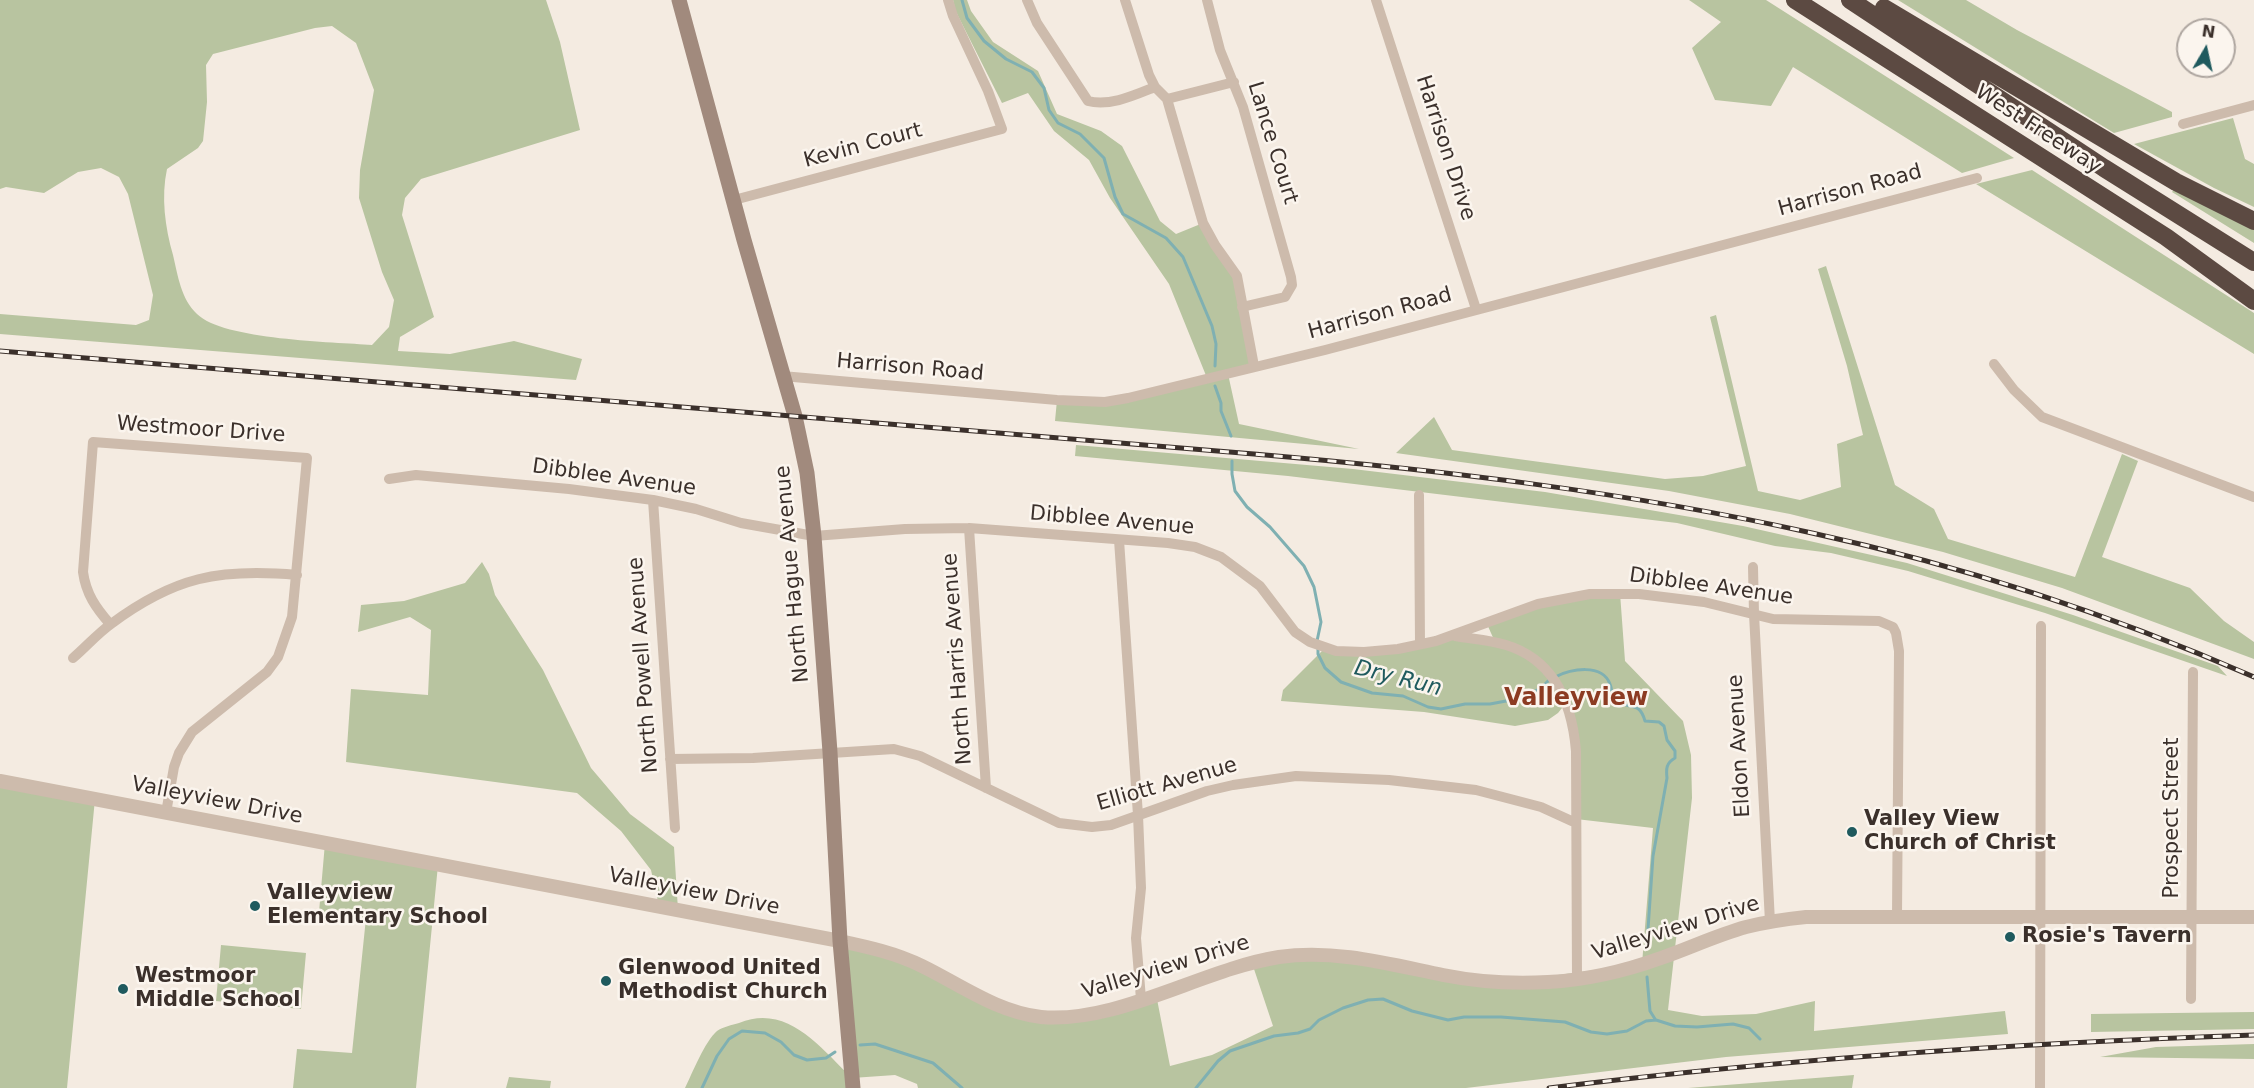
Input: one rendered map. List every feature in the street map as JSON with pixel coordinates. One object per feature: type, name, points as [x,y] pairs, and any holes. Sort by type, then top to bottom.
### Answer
[{"type":"highway","name":"West Freeway","points":[[1795,0],[2166,237],[2254,301]]},
{"type":"highway","points":[[1850,0],[2104,168],[2254,262]]},
{"type":"highway","name":"West Freeway","points":[[1869,0],[2167,176],[2254,221]]},
{"type":"highway","points":[[2166,237],[2254,289]]},
{"type":"main road","name":"North Hague Avenue","points":[[679,0],[802,446],[807,473],[814,536],[830,752],[840,941],[853,1088]]},
{"type":"street","name":"Kevin Court","points":[[734,200],[1002,129],[948,0]]},
{"type":"street","points":[[1027,0],[1037,23],[1088,101],[1101,103],[1112,101],[1155,87]]},
{"type":"street","points":[[1125,0],[1155,87],[1167,99],[1203,223],[1237,276],[1254,366]]},
{"type":"street","name":"Lance Court","points":[[1207,0],[1220,50],[1243,107],[1292,285],[1285,297],[1242,307]]},
{"type":"street","name":"Harrison Drive","points":[[1377,0],[1476,309]]},
{"type":"street","points":[[1167,99],[1234,82]]},
{"type":"street","points":[[2183,124],[2254,105]]},
{"type":"street","name":"Harrison Road","points":[[782,376],[1105,402],[1151,393],[1977,178]]},
{"type":"street","points":[[1994,364],[2014,390],[2042,417],[2254,497]]},
{"type":"street","name":"Westmoor Drive","points":[[110,624],[91,599],[85,587],[83,572],[93,442],[307,458],[297,575]]},
{"type":"street","name":"Dibblee Avenue","points":[[389,479],[416,475],[569,489],[653,500],[696,509],[751,525],[814,536],[905,529],[969,528],[1195,547],[1221,557],[1260,586],[1295,632],[1324,649],[1364,652],[1420,644],[1455,636],[1538,604],[1590,594],[1639,594],[1704,602],[1773,619],[1879,621],[1893,627],[1899,651],[1897,916]]},
{"type":"street","points":[[1419,495],[1420,644]]},
{"type":"street","name":"North Powell Avenue","points":[[653,500],[675,828]]},
{"type":"street","name":"North Harris Avenue","points":[[969,528],[986,788]]},
{"type":"street","points":[[1119,540],[1138,815],[1141,888],[1136,938],[1141,999]]},
{"type":"street","name":"Eldon Avenue","points":[[1753,567],[1770,922]]},
{"type":"street","points":[[73,658],[110,624],[153,596],[200,578],[223,573],[248,572],[297,575],[292,617],[278,657],[267,672],[188,737],[174,767],[166,813]]},
{"type":"street","points":[[2040,1088],[2041,626]]},
{"type":"street","points":[[1455,636],[1495,642],[1524,652],[1536,659],[1552,677],[1567,702],[1575,735],[1577,979]]},
{"type":"street","name":"Prospect Street","points":[[2191,999],[2193,672]]},
{"type":"street","name":"Elliott Avenue","points":[[670,759],[753,758],[881,748],[901,750],[920,756],[1059,823],[1092,827],[1111,825],[1233,784],[1296,776],[1389,780],[1496,793],[1541,807],[1576,823]]},
{"type":"street","name":"Valleyview Drive","points":[[0,781],[840,941],[884,951],[919,964],[996,1005],[1021,1014],[1050,1018],[1073,1017],[1116,1008],[1252,963],[1296,955],[1330,955],[1367,959],[1484,981],[1523,982],[1577,979],[1607,974],[1722,935],[1770,922],[1806,917],[2254,917]]},
{"type":"green space","points":[[0,0],[546,0],[560,42],[580,130],[421,179],[405,198],[402,215],[434,317],[400,337],[398,351],[450,354],[514,341],[582,359],[576,380],[0,334],[0,314],[136,325],[149,320],[153,295],[128,194],[119,177],[101,168],[78,172],[44,193],[6,187],[0,189]],"holes":[[[332,26],[356,43],[374,90],[360,170],[359,198],[382,272],[394,300],[389,327],[372,345],[280,338],[210,323],[197,314],[184,294],[168,234],[164,201],[167,169],[198,148],[203,141],[207,102],[206,65],[213,54],[315,28]]]},
{"type":"green space","points":[[953,0],[967,0],[971,11],[993,42],[1038,71],[1057,114],[1101,131],[1122,146],[1160,221],[1176,234],[1203,223],[1233,269],[1254,366],[1228,374],[1239,424],[1359,449],[1055,421],[1057,400],[1105,402],[1207,378],[1169,284],[1110,198],[1089,160],[1054,131],[1028,93],[1002,103],[956,12]]},
{"type":"green space","points":[[1689,0],[1766,0],[2014,158],[1962,173],[1793,67],[1771,106],[1715,100],[1692,48],[1721,22]]},
{"type":"green space","points":[[1898,0],[1966,0],[2017,30],[2172,112],[2172,117],[2114,133]]},
{"type":"green space","points":[[2233,118],[2245,159],[2254,164],[2254,207],[2134,144]]},
{"type":"green space","points":[[2032,170],[2254,313],[2254,354],[1976,184]]},
{"type":"green space","points":[[2175,188],[2254,229],[2254,243],[2172,192]]},
{"type":"green space","points":[[1826,266],[1895,485],[1934,509],[1948,539],[2075,577],[2122,454],[2138,461],[2102,557],[2190,588],[2224,621],[2254,642],[2254,659],[2062,588],[1943,552],[1790,514],[1669,491],[1396,453],[1434,417],[1452,450],[1665,479],[1703,476],[1746,466],[1710,317],[1716,315],[1758,491],[1800,500],[1841,487],[1837,444],[1863,435],[1847,366],[1818,269]]},
{"type":"green space","points":[[1076,445],[1353,469],[1545,492],[1743,526],[1907,563],[2073,615],[2218,666],[2227,676],[2045,613],[1908,571],[1831,553],[1775,546],[1677,523],[1288,476],[1075,456]]},
{"type":"green space","points":[[482,562],[489,574],[495,595],[543,670],[591,768],[630,814],[674,847],[678,910],[659,906],[651,870],[621,831],[577,793],[346,762],[351,689],[428,695],[431,630],[410,617],[358,632],[361,605],[404,601],[465,583]]},
{"type":"green space","points":[[1620,593],[1625,661],[1683,721],[1691,755],[1692,798],[1668,1010],[1702,1016],[1756,1014],[1815,1001],[1814,1031],[2005,1011],[2008,1034],[1726,1057],[1466,1088],[918,1088],[917,1084],[895,1075],[852,1078],[853,1088],[685,1088],[703,1050],[717,1031],[756,1018],[787,1023],[801,1031],[815,1041],[851,1077],[840,941],[884,951],[980,997],[1050,1018],[1156,994],[1170,1066],[1212,1055],[1273,1026],[1252,963],[1296,955],[1504,982],[1642,964],[1653,828],[1576,819],[1576,751],[1566,703],[1548,720],[1515,726],[1424,712],[1281,701],[1283,690],[1324,649],[1364,652],[1454,636],[1495,642],[1487,624],[1538,604]]},
{"type":"green space","points":[[0,781],[95,799],[67,1088],[0,1088]]},
{"type":"green space","points":[[325,843],[438,865],[416,1088],[293,1088],[297,1049],[352,1053],[366,918],[319,912]]},
{"type":"green space","points":[[221,945],[306,953],[301,1009],[216,1001]]},
{"type":"green space","points":[[2254,1012],[2254,1029],[2091,1032],[2091,1014]]},
{"type":"green space","points":[[2254,1044],[2254,1059],[2100,1057],[2156,1047]]},
{"type":"green space","points":[[1854,1075],[1852,1088],[1688,1088]]},
{"type":"green space","points":[[509,1077],[551,1081],[550,1088],[506,1088]]},
{"type":"waterway","name":"Dry Run","points":[[962,0],[967,18],[984,41],[1006,59],[1032,72],[1044,88],[1049,110],[1058,123],[1080,134],[1104,158],[1115,197],[1123,214],[1166,238],[1183,257],[1212,326],[1216,344],[1215,366]]},
{"type":"waterway","name":"Dry Run","points":[[1215,386],[1221,403],[1221,411],[1231,436]]},
{"type":"waterway","name":"Dry Run","points":[[1232,461],[1235,491],[1247,507],[1270,527],[1304,566],[1314,587],[1321,622],[1317,641]]},
{"type":"waterway","name":"Dry Run","points":[[1318,648],[1318,654],[1325,668],[1341,682],[1372,693],[1403,696],[1428,707],[1441,709],[1522,698],[1541,688],[1549,680]]},
{"type":"waterway","name":"Dry Run","points":[[1555,677],[1577,670],[1593,670],[1600,673],[1606,677],[1616,701],[1640,710],[1645,721],[1659,722],[1664,726],[1667,740],[1675,751],[1675,758],[1668,764],[1653,856],[1647,944]]},
{"type":"waterway","name":"Dry Run","points":[[1647,977],[1650,1011],[1655,1019]]},
{"type":"waterway","points":[[1196,1088],[1218,1061],[1230,1051],[1274,1036],[1310,1029],[1319,1020],[1343,1008],[1368,1000],[1383,999],[1412,1011],[1448,1020],[1464,1017],[1501,1017],[1565,1022],[1591,1032],[1607,1034],[1627,1031],[1646,1021],[1656,1020],[1675,1026],[1733,1024],[1749,1028],[1760,1039]]},
{"type":"waterway","points":[[702,1088],[717,1056],[729,1039],[742,1031],[765,1033],[781,1042],[794,1055],[807,1060],[826,1058],[835,1052]]},
{"type":"waterway","points":[[860,1045],[875,1044],[933,1063],[962,1088]]},
{"type":"railway","points":[[0,351],[1254,454],[1394,467],[1604,494],[1743,518],[1925,561],[2092,613],[2254,677]]},
{"type":"railway","points":[[1549,1088],[1725,1069],[1901,1054],[2254,1035]]},
{"type":"place","name":"Valley View Church of Christ","points":[[1852,832]]},
{"type":"place","name":"Valleyview Elementary School","points":[[255,906]]},
{"type":"place","name":"Rosie's Tavern","points":[[2010,937]]},
{"type":"place","name":"Glenwood United Methodist Church","points":[[606,981]]},
{"type":"place","name":"Westmoor Middle School","points":[[123,989]]},
{"type":"district","name":"Valleyview","points":[[1576,699]]}]
